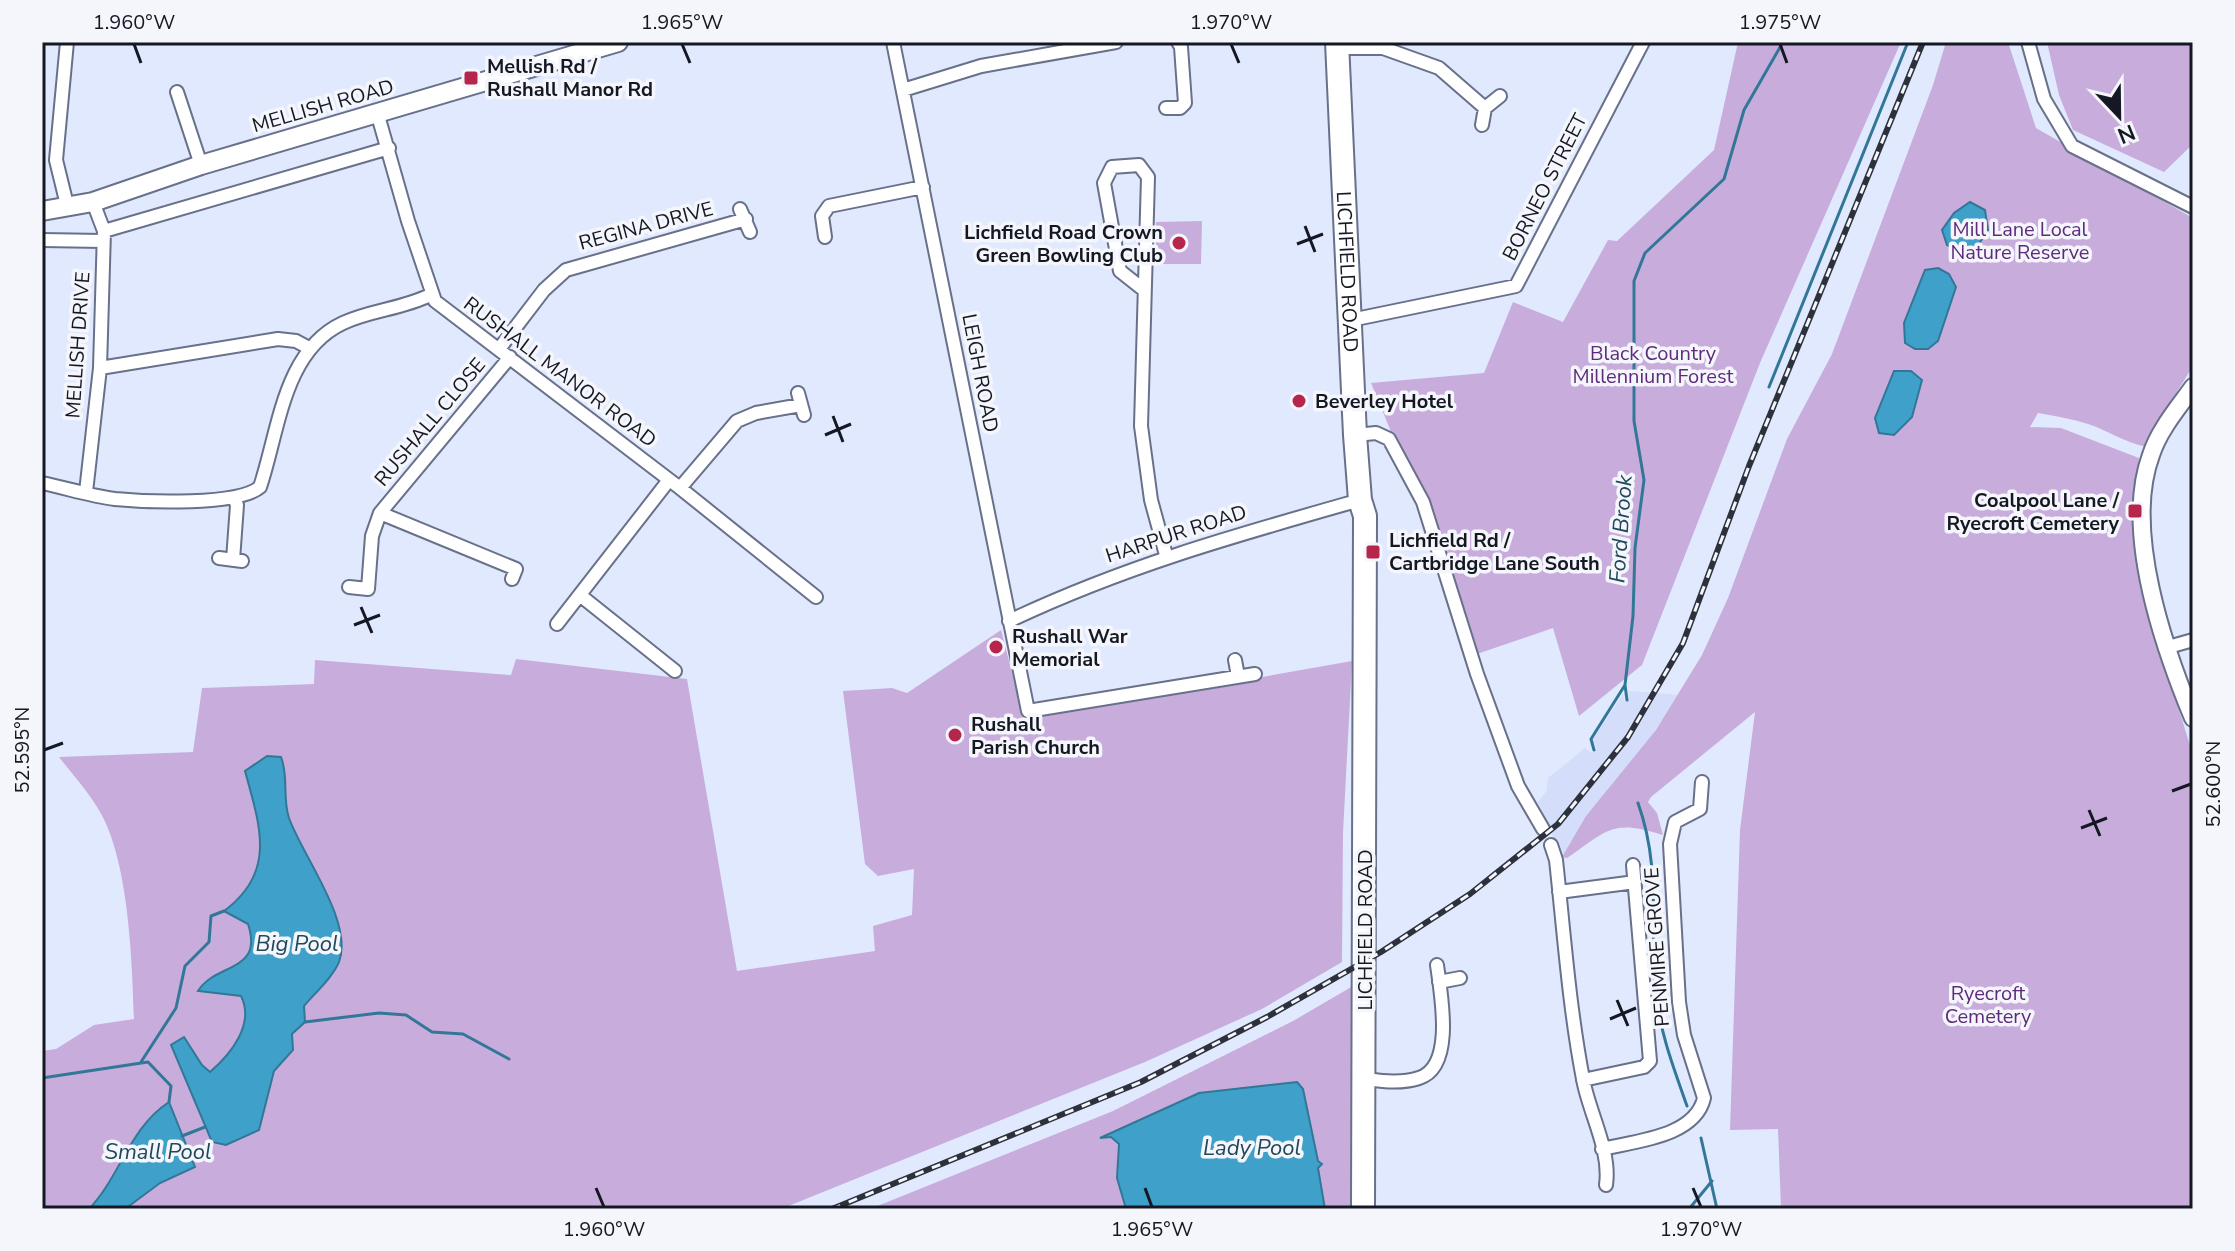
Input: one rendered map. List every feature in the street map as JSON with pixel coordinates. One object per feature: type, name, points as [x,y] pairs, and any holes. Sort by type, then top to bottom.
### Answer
[{"type":"highway","name":"LICHFIELD ROAD","points":[[1337,45],[1355,435],[1360,500],[1365,516],[1363,1209]]},
{"type":"main road","name":"MELLISH ROAD","points":[[42,211],[68,209],[93,202],[201,165],[598,45],[618,42]]},
{"type":"street","points":[[67,42],[56,160],[68,209]]},
{"type":"street","name":"LEIGH ROAD","points":[[893,42],[1028,711],[1238,676]]},
{"type":"street","points":[[903,90],[981,66],[1116,42]]},
{"type":"street","points":[[1166,108],[1180,108],[1185,103],[1178,42]]},
{"type":"street","name":"BORNEO STREET","points":[[1351,320],[1516,286],[1643,42]]},
{"type":"street","points":[[2028,42],[2044,99],[2072,146],[2193,207]]},
{"type":"street","points":[[1337,45],[1383,48],[1431,64],[1446,72],[1485,108]]},
{"type":"street","points":[[177,92],[201,165]]},
{"type":"street","points":[[1482,125],[1485,108],[1500,96]]},
{"type":"street","points":[[42,483],[114,499],[234,498],[260,487],[291,385],[309,348],[340,324],[411,304],[430,295],[377,112]]},
{"type":"street","points":[[42,240],[104,236],[389,148]]},
{"type":"street","points":[[1144,290],[1120,271],[1104,183],[1112,167],[1133,163],[1139,165],[1148,177],[1143,455],[1166,555]]},
{"type":"street","points":[[827,234],[822,216],[829,206],[923,187]]},
{"type":"street","name":"MELLISH DRIVE","points":[[86,492],[100,368],[104,236],[93,202]]},
{"type":"street","name":"REGINA DRIVE","points":[[505,353],[544,290],[566,270],[745,220]]},
{"type":"street","name":"RUSHALL MANOR ROAD","points":[[430,295],[816,597]]},
{"type":"street","points":[[100,368],[278,339],[296,341],[309,348]]},
{"type":"street","name":"RUSHALL CLOSE","points":[[349,587],[368,589],[372,536],[380,513],[505,353]]},
{"type":"street","points":[[2192,390],[2151,455],[2142,505],[2155,613],[2165,648],[2193,718]]},
{"type":"street","points":[[557,624],[675,484],[737,421],[801,405]]},
{"type":"street","points":[[1355,435],[1376,433],[1389,439],[1423,502],[1477,674],[1512,772],[1543,829]]},
{"type":"street","points":[[219,558],[238,561],[237,505],[234,498]]},
{"type":"street","name":"HARPUR ROAD","points":[[1009,621],[1084,585],[1166,555],[1360,500]]},
{"type":"street","name":"RUSHALL CLOSE","points":[[380,513],[516,569],[512,579]]},
{"type":"street","points":[[581,596],[651,659],[675,671]]},
{"type":"street","points":[[2165,648],[2193,640]]},
{"type":"street","points":[[1235,660],[1238,676],[1255,674]]},
{"type":"street","name":"PENMIRE GROVE","points":[[1602,1149],[1675,1129],[1702,1109],[1704,1098],[1684,1035],[1679,1002],[1670,844],[1675,822],[1700,809],[1702,782]]},
{"type":"street","points":[[1551,845],[1583,1080],[1602,1149],[1606,1185]]},
{"type":"street","points":[[1583,1080],[1644,1067],[1650,1061],[1633,865]]},
{"type":"street","points":[[1559,892],[1635,882]]},
{"type":"street","points":[[1363,1079],[1400,1082],[1428,1075],[1437,1066],[1442,1051],[1437,965]]},
{"type":"street","points":[[1439,982],[1460,978]]},
{"type":"shaded area","points":[[1629,691],[1680,695],[1567,858],[1562,857],[1538,802],[1546,792],[1548,778],[1585,748],[1592,753],[1597,749],[1593,739],[1623,694],[1624,700],[1629,699]]},
{"type":"green space","name":"Black Country Millennium Forest","points":[[1738,42],[1901,42],[1760,363],[1642,665],[1579,716],[1553,628],[1477,654],[1428,501],[1394,439],[1371,383],[1484,373],[1513,302],[1563,322],[1608,240],[1617,241],[1714,150]]},
{"type":"green space","points":[[1946,42],[2008,42],[2036,128],[2193,218],[2193,366],[2160,419],[2148,447],[2088,424],[2038,413],[2030,427],[2061,428],[2139,458],[2134,511],[2141,587],[2193,755],[2193,1209],[1781,1209],[1778,1129],[1730,1130],[1740,830],[1755,712],[1651,797],[1648,802],[1657,813],[1663,835],[1621,828],[1602,834],[1567,858],[1562,857],[1586,816],[1656,730],[1702,655],[1728,598],[1787,439],[1832,354],[1933,85]]},
{"type":"green space","points":[[2047,42],[2193,42],[2193,144],[2164,172],[2073,130],[2059,95]]},
{"type":"green space","name":"Lichfield Road Crown Green Bowling Club","points":[[1202,221],[1201,264],[1156,264],[1156,222]]},
{"type":"green space","points":[[1001,630],[1024,719],[1352,661],[1343,833],[1342,962],[1262,1009],[1145,1062],[781,1209],[42,1209],[42,1051],[56,1049],[94,1025],[134,1019],[127,910],[116,853],[97,807],[59,757],[193,752],[202,688],[314,684],[315,660],[511,675],[516,659],[687,679],[737,971],[875,951],[873,926],[912,915],[914,869],[878,876],[865,864],[843,691],[892,688],[907,693]]},
{"type":"green space","points":[[1353,986],[1356,1209],[870,1209],[1113,1111],[1293,1021]]},
{"type":"water","points":[[1970,202],[1985,210],[1988,230],[1973,253],[1947,245],[1942,230],[1954,213]]},
{"type":"water","points":[[1938,268],[1949,274],[1956,287],[1938,341],[1928,349],[1915,349],[1905,343],[1904,323],[1925,270]]},
{"type":"water","points":[[1894,371],[1911,371],[1922,380],[1912,417],[1894,435],[1879,433],[1875,418]]},
{"type":"water","name":"Big Pool","points":[[267,756],[281,757],[289,818],[333,909],[342,946],[336,968],[304,1006],[305,1022],[292,1034],[293,1050],[274,1071],[259,1130],[226,1145],[212,1142],[171,1045],[184,1037],[210,1072],[233,1047],[243,1028],[245,1007],[241,996],[198,991],[216,975],[244,959],[249,951],[251,940],[248,924],[224,911],[241,896],[258,864],[259,829],[245,771]]},
{"type":"water","name":"Lady Pool","points":[[1297,1082],[1303,1089],[1318,1161],[1322,1164],[1318,1168],[1325,1209],[1126,1209],[1117,1178],[1119,1144],[1111,1137],[1100,1138],[1199,1093]]},
{"type":"water","name":"Small Pool","points":[[169,1102],[195,1167],[160,1183],[125,1209],[89,1209],[144,1125]]},
{"type":"waterway","name":"Ford Brook","points":[[1627,700],[1625,685],[1633,616],[1635,548],[1644,480],[1634,421],[1634,281],[1645,253],[1724,179],[1744,110],[1783,42]]},
{"type":"waterway","points":[[1769,387],[1908,42]]},
{"type":"waterway","name":"Ford Brook","points":[[1594,750],[1591,739],[1625,685]]},
{"type":"waterway","name":"Ford Brook","points":[[1638,803],[1650,852],[1658,1008],[1668,1051],[1687,1106]]},
{"type":"waterway","points":[[141,1062],[176,1008],[185,966],[209,942],[211,916],[224,911]]},
{"type":"waterway","points":[[305,1022],[379,1013],[406,1015],[432,1032],[463,1034],[509,1059]]},
{"type":"waterway","points":[[42,1078],[148,1062],[171,1086],[169,1102]]},
{"type":"waterway","points":[[182,1136],[205,1127]]},
{"type":"waterway","name":"Ford Brook","points":[[1701,1138],[1717,1209]]},
{"type":"waterway","points":[[1689,1209],[1712,1181]]},
{"type":"railway","points":[[832,1209],[1141,1082],[1267,1017],[1381,952],[1470,894],[1558,824],[1628,737],[1683,643],[1749,466],[1923,42]]},
{"type":"place","name":"Mellish Rd / Rushall Manor Rd","points":[[471,78]]},
{"type":"place","name":"Lichfield Road Crown Green Bowling Club","points":[[1179,243]]},
{"type":"place","name":"Beverley Hotel","points":[[1299,401]]},
{"type":"place","name":"Coalpool Lane / Ryecroft Cemetery","points":[[2135,511]]},
{"type":"place","name":"Lichfield Rd / Cartbridge Lane South","points":[[1373,552]]},
{"type":"place","name":"Rushall War Memorial","points":[[996,647]]},
{"type":"place","name":"Rushall Parish Church","points":[[955,735]]},
{"type":"park label","name":"Mill Lane Local Nature Reserve","points":[[2020,240]]},
{"type":"park label","name":"Ryecroft Cemetery","points":[[1988,1004]]}]
